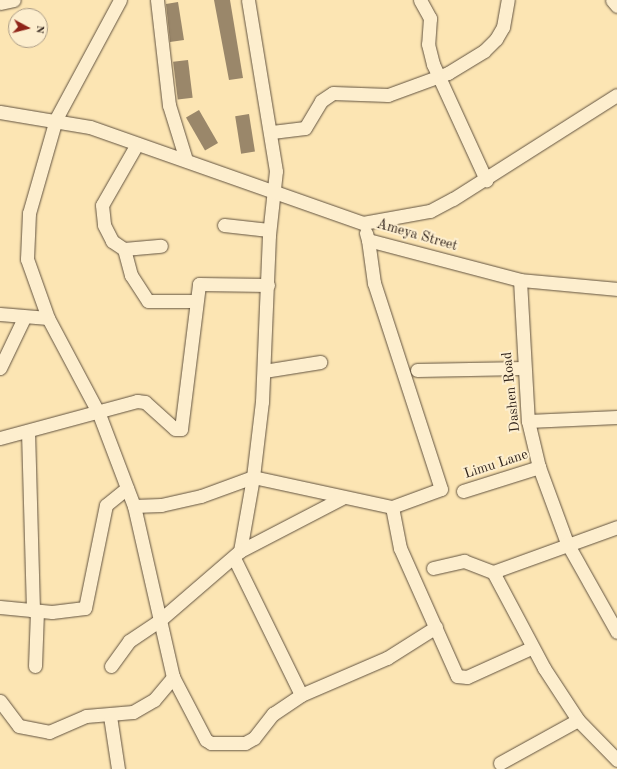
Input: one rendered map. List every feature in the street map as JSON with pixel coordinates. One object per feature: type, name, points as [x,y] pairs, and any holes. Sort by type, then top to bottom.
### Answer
[{"type":"street","points":[[0,3],[14,0]]},
{"type":"street","points":[[120,0],[56,119],[34,192],[26,239],[27,260],[48,318],[99,414],[134,506],[173,677],[206,740],[211,743],[249,742],[273,714],[300,695],[386,658],[436,627]]},
{"type":"street","points":[[157,0],[170,105],[186,160]]},
{"type":"street","points":[[248,0],[272,132],[276,171],[269,230],[264,371],[253,477],[237,556],[300,695]]},
{"type":"street","points":[[420,0],[428,10],[430,54],[486,180]]},
{"type":"street","points":[[272,132],[305,128],[321,101],[332,93],[388,95],[439,77],[484,51],[496,39],[503,27],[508,0]]},
{"type":"street","points":[[612,0],[617,6]]},
{"type":"street","points":[[363,223],[430,211],[486,180],[617,95]]},
{"type":"street","name":"Ameya Street","points":[[0,112],[56,119],[186,160],[274,193],[363,223],[368,240],[520,280],[617,290]]},
{"type":"street","points":[[138,144],[102,205],[104,224],[112,241],[124,249],[161,246]]},
{"type":"street","points":[[224,225],[269,230]]},
{"type":"street","points":[[134,506],[161,505],[201,496],[253,477],[342,498],[392,507],[441,486],[374,284],[368,240]]},
{"type":"street","points":[[124,249],[131,275],[148,301],[195,301]]},
{"type":"street","name":"Dashen Road","points":[[520,280],[523,368],[528,421],[539,467],[567,543],[617,632]]},
{"type":"street","points":[[0,438],[99,414],[141,401],[175,429],[184,426],[196,291],[203,282],[268,285]]},
{"type":"street","points":[[0,314],[24,318],[48,318]]},
{"type":"street","points":[[0,368],[24,318]]},
{"type":"street","points":[[264,371],[320,362]]},
{"type":"street","points":[[417,370],[523,368]]},
{"type":"street","points":[[528,421],[617,417]]},
{"type":"street","points":[[28,431],[35,611],[35,666]]},
{"type":"street","name":"Limu Lane","points":[[463,491],[539,467]]},
{"type":"street","points":[[0,607],[35,611],[85,608],[106,505],[127,488]]},
{"type":"street","points":[[111,666],[130,641],[160,620],[237,556],[342,498]]},
{"type":"street","points":[[392,507],[400,548],[460,678],[531,648]]},
{"type":"street","points":[[433,568],[464,561],[493,572],[567,543],[617,527]]},
{"type":"street","points":[[493,572],[531,648],[578,720],[617,760]]},
{"type":"street","points":[[0,701],[19,726],[38,732],[49,732],[90,715],[110,716],[133,712],[154,700],[173,677]]},
{"type":"street","points":[[110,716],[118,769]]},
{"type":"street","points":[[500,763],[578,720]]},
{"type":"building","points":[[214,0],[230,0],[243,78],[229,80]]},
{"type":"building","points":[[178,2],[184,40],[170,42],[166,4]]},
{"type":"building","points":[[188,60],[193,98],[178,100],[173,62]]},
{"type":"building","points":[[199,110],[218,143],[205,150],[186,117]]},
{"type":"building","points":[[249,114],[255,152],[241,154],[235,116]]}]
